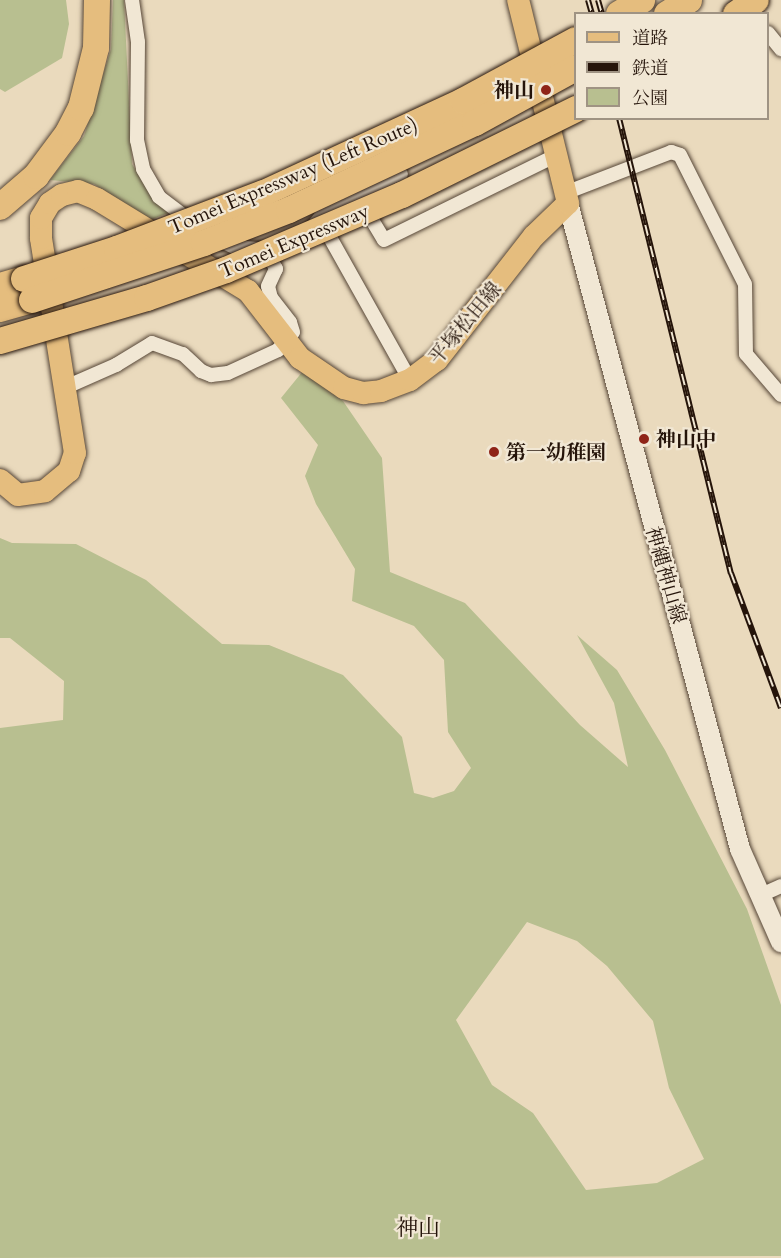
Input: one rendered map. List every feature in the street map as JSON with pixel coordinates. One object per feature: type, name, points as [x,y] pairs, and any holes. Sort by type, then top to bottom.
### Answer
[{"type":"highway","points":[[0,188],[24,167],[56,125],[67,102],[81,46],[82,0]]},
{"type":"highway","points":[[0,207],[36,176],[68,133],[81,108],[96,48],[97,0]]},
{"type":"highway","points":[[622,12],[642,0]]},
{"type":"highway","points":[[670,12],[689,0]]},
{"type":"highway","points":[[739,12],[756,0]]},
{"type":"highway","name":"Tomei Expressway (Left Route)","points":[[18,288],[264,194],[463,101],[574,41]]},
{"type":"highway","points":[[0,309],[18,288],[204,243],[289,210],[475,123],[574,69]]},
{"type":"highway","name":"Tomei Expressway","points":[[0,341],[147,298],[226,270],[402,195],[574,110]]},
{"type":"main road","points":[[518,0],[566,198]]},
{"type":"main road","name":"平塚松田線","points":[[0,480],[18,495],[33,495],[60,482],[69,471],[75,453],[41,238],[42,218],[50,204],[70,193],[78,191],[97,199],[248,291],[300,358],[344,388],[363,393],[381,391],[410,380],[450,346],[566,198]]},
{"type":"main road","name":"神縄神山線","points":[[566,198],[740,849],[781,942]]},
{"type":"street","points":[[132,0],[138,42],[137,140],[150,185],[165,203],[202,230],[234,247],[258,249],[276,269]]},
{"type":"street","points":[[740,0],[749,12]]},
{"type":"street","points":[[769,34],[781,49]]},
{"type":"street","points":[[566,198],[670,152],[680,155],[745,284],[746,354],[781,395]]},
{"type":"street","points":[[357,195],[384,240],[555,156]]},
{"type":"street","points":[[66,387],[116,365],[152,344],[183,354],[201,371],[211,375],[228,373],[278,350],[293,332],[290,322],[271,298],[268,286],[276,269],[326,210],[401,174]]},
{"type":"street","points":[[319,219],[410,380]]},
{"type":"street","points":[[761,895],[781,886]]},
{"type":"green space","points":[[0,0],[66,0],[69,24],[62,58],[5,92],[0,89]]},
{"type":"green space","points":[[113,0],[124,0],[132,164],[154,201],[168,213],[150,220],[94,184],[50,180],[84,136],[111,49]]},
{"type":"green space","points":[[303,371],[343,401],[382,458],[390,572],[465,603],[580,725],[628,767],[614,703],[577,635],[617,670],[665,750],[747,909],[781,1005],[781,1256],[0,1258],[0,728],[63,720],[64,681],[10,638],[0,638],[0,538],[12,543],[76,544],[146,580],[222,644],[269,645],[343,675],[402,737],[414,793],[433,798],[454,791],[471,768],[448,732],[444,660],[414,626],[352,601],[355,569],[316,504],[305,476],[318,445],[281,398]],"holes":[[[527,922],[577,941],[607,966],[653,1021],[669,1088],[704,1159],[657,1183],[586,1190],[533,1113],[492,1085],[456,1020]]]},
{"type":"railway","points":[[588,0],[591,12]]},
{"type":"railway","points":[[598,0],[601,12]]},
{"type":"railway","points":[[619,120],[731,573],[781,708]]},
{"type":"place","name":"神山","points":[[546,90]]},
{"type":"place","name":"神山中","points":[[644,439]]},
{"type":"place","name":"第一幼稚園","points":[[494,452]]},
{"type":"district","name":"神山","points":[[418,1229]]}]
